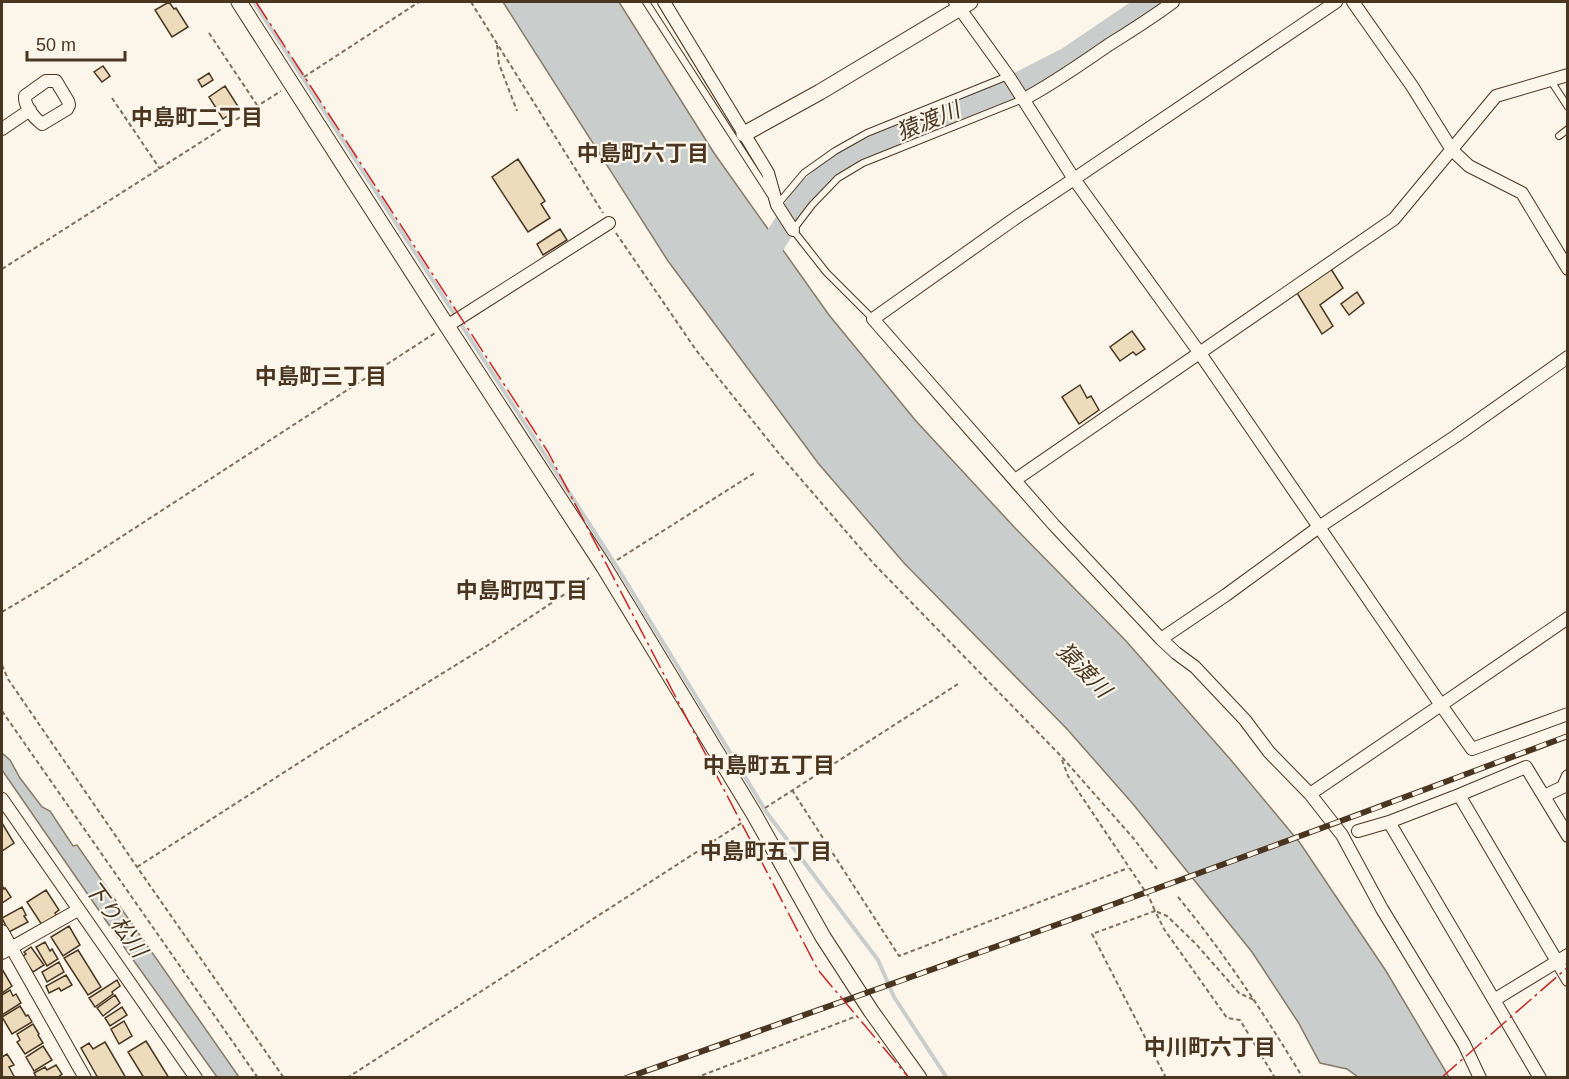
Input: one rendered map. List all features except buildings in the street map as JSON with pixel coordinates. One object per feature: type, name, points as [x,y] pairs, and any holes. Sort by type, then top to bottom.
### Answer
[{"type":"street","points":[[240,2],[604,567],[754,814],[823,937],[871,1011],[919,1077]]},
{"type":"street","points":[[664,2],[768,173],[777,205],[794,230]]},
{"type":"street","points":[[1024,99],[1053,83],[1173,2]]},
{"type":"street","points":[[1336,2],[1017,217],[873,319],[1054,525],[1161,639],[1195,667],[1245,720],[1269,752],[1310,794],[1342,835],[1382,909],[1464,1044],[1480,1077]]},
{"type":"street","points":[[1353,2],[1412,86],[1452,150],[1469,166],[1522,193],[1568,269]]},
{"type":"street","points":[[744,134],[820,92],[961,4],[1074,179],[1200,352],[1472,750],[1568,714]]},
{"type":"street","points":[[1015,480],[1394,219],[1496,96],[1568,75]]},
{"type":"street","points":[[2,129],[30,110]]},
{"type":"street","points":[[449,324],[609,223]]},
{"type":"street","points":[[1161,639],[1319,527],[1456,436],[1568,357]]},
{"type":"street","points":[[1310,794],[1568,618]]},
{"type":"street","points":[[1358,831],[1389,822],[1526,767],[1568,836]]},
{"type":"street","points":[[1544,796],[1563,787],[1568,776]]},
{"type":"street","points":[[1459,795],[1568,980]]},
{"type":"street","points":[[2,799],[196,1077]]},
{"type":"street","points":[[1389,822],[1540,1077]]},
{"type":"street","points":[[7,950],[78,910]]},
{"type":"street","points":[[2,931],[7,950],[85,1077]]},
{"type":"street","points":[[1494,1000],[1568,956]]},
{"type":"lane","points":[[646,2],[777,205],[804,173],[835,151],[867,133],[1009,76]]},
{"type":"lane","points":[[1551,80],[1568,106]]},
{"type":"lane","points":[[873,319],[826,272],[794,230],[812,205],[838,178],[863,163],[1024,99]]},
{"type":"lane","points":[[1559,136],[1568,129]]},
{"type":"path","points":[[311,72],[419,2]]},
{"type":"path","points":[[471,2],[609,223],[696,350],[781,456],[874,564],[1061,756],[1134,838],[1157,869]]},
{"type":"path","points":[[208,33],[258,106]]},
{"type":"path","points":[[497,42],[499,64],[517,111]]},
{"type":"path","points":[[2,269],[293,84]]},
{"type":"path","points":[[112,98],[160,169]]},
{"type":"path","points":[[2,612],[54,581],[449,324]]},
{"type":"path","points":[[621,557],[756,472]]},
{"type":"path","points":[[137,867],[325,746],[493,642],[604,567]]},
{"type":"path","points":[[2,664],[8,679],[284,1077]]},
{"type":"path","points":[[771,804],[958,684]]},
{"type":"path","points":[[2,711],[258,1077]]},
{"type":"path","points":[[1061,756],[1068,776],[1149,897],[1164,929],[1227,1018],[1240,1020],[1275,1077]]},
{"type":"path","points":[[792,790],[899,956],[1128,868]]},
{"type":"path","points":[[347,1077],[754,814]]},
{"type":"path","points":[[1179,897],[1256,1001],[1303,1077]]},
{"type":"path","points":[[1166,1077],[1092,934],[1155,911],[1167,916],[1196,944],[1239,993],[1256,1001]]},
{"type":"path","points":[[694,1077],[871,1011]]},
{"type":"water","points":[[503,2],[619,2],[714,153],[829,315],[916,421],[1016,529],[1126,641],[1300,843],[1386,971],[1449,1077],[1358,1077],[1347,1069],[1320,1063],[1298,1022],[1252,952],[1133,804],[1067,729],[904,563],[818,463],[668,261]]},
{"type":"water","name":"下り松川","points":[[2,753],[10,760],[20,778],[42,807],[50,811],[73,846],[77,845],[239,1077],[217,1077],[2,770]]},
{"type":"waterway","points":[[254,2],[617,567],[767,813],[878,960],[894,997],[947,1078]]},
{"type":"waterway","name":"猿渡川","points":[[758,267],[803,197],[832,170],[868,145],[961,110],[1025,81],[1068,59],[1152,2]]},
{"type":"railway","points":[[626,1078],[1167,885],[1568,736]]},
{"type":"power","points":[[256,2],[548,452],[818,970],[909,1078]]},
{"type":"power","points":[[1441,1078],[1568,967]]},
{"type":"district","name":"中島町二丁目","points":[[197,117]]},
{"type":"district","name":"中島町六丁目","points":[[643,153]]},
{"type":"district","name":"中島町三丁目","points":[[321,376]]},
{"type":"district","name":"中島町四丁目","points":[[522,590]]},
{"type":"district","name":"中島町五丁目","points":[[769,765]]},
{"type":"district","name":"中島町五丁目","points":[[766,851]]},
{"type":"district","name":"中川町六丁目","points":[[1210,1047]]}]
